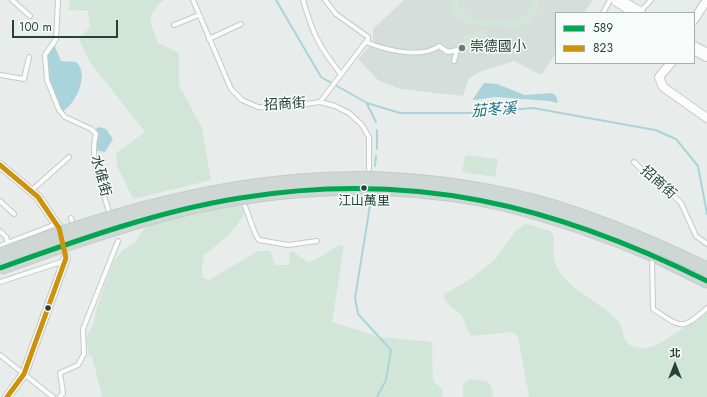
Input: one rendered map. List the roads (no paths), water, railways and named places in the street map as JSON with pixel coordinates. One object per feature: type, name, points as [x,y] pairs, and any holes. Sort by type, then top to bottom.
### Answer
[{"type":"main road","points":[[0,255],[73,224],[250,187],[331,179],[402,185],[478,199],[560,219],[652,254],[707,280]]},
{"type":"main road","points":[[0,268],[160,215],[240,198],[280,193],[402,185],[449,184],[533,201],[588,218],[659,246],[707,269]]},
{"type":"street","points":[[616,0],[637,12]]},
{"type":"street","points":[[695,18],[706,2]]},
{"type":"street","points":[[695,49],[707,55]]},
{"type":"street","points":[[670,64],[659,77],[663,87],[707,118]]},
{"type":"street","points":[[0,165],[38,197],[58,226]]},
{"type":"street","points":[[7,397],[24,374],[65,259]]},
{"type":"lane","points":[[12,0],[30,16]]},
{"type":"lane","name":"水碓街","points":[[58,0],[56,39],[45,55],[46,80],[59,110],[65,118],[91,129],[96,134],[92,146],[93,157],[109,212]]},
{"type":"lane","name":"招商街","points":[[193,0],[231,89],[242,100],[258,107],[279,108],[320,102],[336,106],[349,113],[362,125],[369,138],[369,169]]},
{"type":"lane","points":[[303,0],[312,31],[318,43],[340,73]]},
{"type":"lane","points":[[320,102],[327,94],[340,73],[366,42],[368,37],[336,14],[325,0]]},
{"type":"lane","points":[[604,12],[610,0]]},
{"type":"lane","points":[[640,12],[651,0]]},
{"type":"lane","points":[[174,25],[199,15]]},
{"type":"lane","points":[[209,39],[241,24]]},
{"type":"lane","points":[[366,42],[409,52],[424,53],[439,46],[448,52],[457,50],[454,61]]},
{"type":"lane","points":[[0,75],[24,79],[28,58]]},
{"type":"lane","points":[[31,191],[69,157]]},
{"type":"lane","name":"招商街","points":[[634,162],[642,170],[655,177],[680,203],[696,236],[707,244]]},
{"type":"lane","points":[[240,198],[248,210],[256,236],[259,240],[288,245],[316,241]]},
{"type":"lane","points":[[0,201],[14,214]]},
{"type":"lane","points":[[0,246],[58,226]]},
{"type":"lane","points":[[0,231],[6,237],[8,243]]},
{"type":"lane","points":[[60,397],[63,393],[60,372],[78,365],[84,354],[83,329],[118,241]]},
{"type":"lane","points":[[652,254],[653,309],[679,325],[686,325],[707,308]]},
{"type":"lane","points":[[0,282],[65,259]]},
{"type":"lane","points":[[0,356],[53,397]]},
{"type":"water","points":[[54,44],[61,61],[76,62],[82,73],[80,88],[77,95],[63,111],[56,100],[48,73],[48,51]]},
{"type":"water","points":[[484,83],[497,84],[525,95],[552,93],[556,96],[558,103],[495,97],[473,99]]},
{"type":"water","points":[[98,127],[106,129],[113,139],[105,152],[94,150],[98,138],[96,129]]},
{"type":"waterway","name":"茄苳溪","points":[[276,0],[321,77],[367,103],[400,113],[475,113],[533,108],[655,130],[676,139],[698,166],[707,214]]},
{"type":"waterway","points":[[367,104],[376,122]]},
{"type":"waterway","points":[[377,130],[377,149]]},
{"type":"waterway","points":[[375,166],[376,156]]},
{"type":"waterway","points":[[372,193],[355,298],[358,314],[391,350],[386,380],[377,397]]},
{"type":"place","name":"崇德國小","points":[[462,48]]},
{"type":"place","name":"江山萬里","points":[[364,188]]}]
